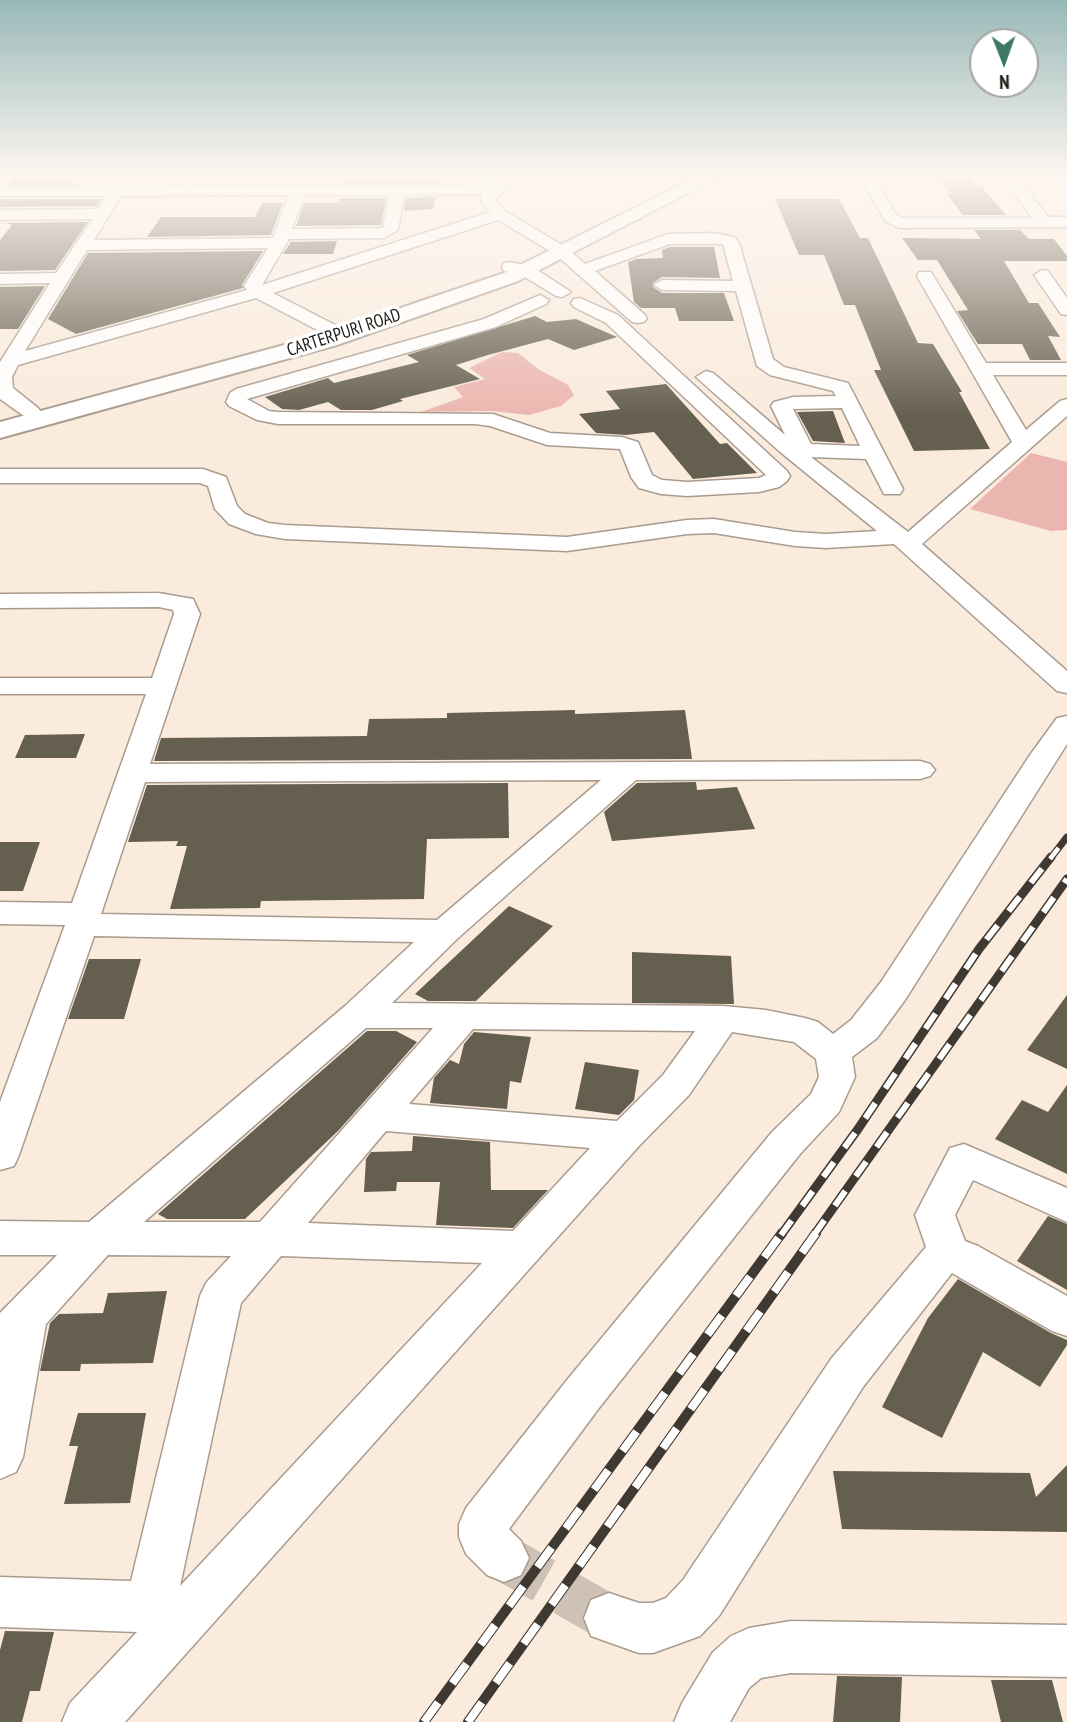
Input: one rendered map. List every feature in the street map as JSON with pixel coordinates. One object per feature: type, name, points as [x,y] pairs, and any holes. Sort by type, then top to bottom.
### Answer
[{"type":"main road","name":"CARTERPURI ROAD","points":[[0,430],[329,340],[510,272],[538,257]]},
{"type":"main road","name":"CARTERPURI ROAD","points":[[0,420],[329,329],[510,272]]},
{"type":"street","points":[[31,412],[8,396],[3,388],[2,377],[75,257]]},
{"type":"street","points":[[267,257],[253,286],[258,292],[329,329]]},
{"type":"street","points":[[10,361],[258,292],[365,257]]},
{"type":"street","points":[[567,257],[1067,685]]},
{"type":"street","points":[[583,270],[616,257]]},
{"type":"street","points":[[735,257],[764,362],[777,371],[841,387],[892,489]]},
{"type":"street","points":[[510,272],[562,292],[581,296],[580,303]]},
{"type":"street","points":[[510,272],[541,298],[557,306],[580,303],[612,319],[779,476],[771,482],[759,485],[687,489],[661,487],[647,483],[642,477],[631,446],[622,443],[547,439],[493,421],[475,418],[278,418],[264,416],[236,401],[243,393],[490,323],[541,298],[562,292]]},
{"type":"street","points":[[1042,275],[1067,310]]},
{"type":"street","points":[[925,276],[1023,443]]},
{"type":"street","points":[[0,279],[62,278]]},
{"type":"street","points":[[661,280],[742,282]]},
{"type":"street","points":[[979,369],[1067,369]]},
{"type":"street","points":[[850,402],[793,402],[781,406],[801,447],[806,450],[875,453]]},
{"type":"street","points":[[0,476],[213,478],[218,482],[226,509],[237,519],[264,529],[285,532],[567,544],[687,527],[714,526],[805,540],[902,541],[1067,405]]},
{"type":"street","points":[[0,601],[159,600],[184,604],[187,614],[0,1155]]},
{"type":"street","points":[[0,686],[162,686]]},
{"type":"street","points":[[832,1053],[864,1030],[893,990],[1040,761],[1067,724]]},
{"type":"street","points":[[131,773],[920,770]]},
{"type":"street","points":[[0,1457],[13,1328],[99,1237],[358,1015],[445,931],[629,771]]},
{"type":"street","points":[[0,914],[83,920],[445,931]]},
{"type":"street","points":[[358,1015],[723,1019],[766,1023],[805,1031],[832,1053],[837,1077],[826,1102],[786,1143],[591,1383],[483,1524],[483,1537],[504,1558]]},
{"type":"street","points":[[172,1608],[220,1296],[463,1017]]},
{"type":"street","points":[[89,1722],[172,1608],[524,1248],[625,1136],[676,1085],[723,1019]]},
{"type":"street","points":[[376,1116],[625,1136]]},
{"type":"street","points":[[949,1254],[935,1215],[964,1159],[1067,1206]]},
{"type":"street","points":[[0,1238],[272,1239],[524,1248]]},
{"type":"street","points":[[609,1618],[639,1628],[653,1628],[682,1618],[701,1598],[847,1373],[938,1259],[949,1254],[985,1269],[1067,1318]]},
{"type":"street","points":[[0,1602],[172,1608]]},
{"type":"street","points":[[701,1722],[731,1670],[749,1654],[791,1647],[1067,1651]]},
{"type":"shaded area","points":[[502,352],[518,353],[538,369],[568,385],[574,395],[561,406],[529,415],[492,411],[421,412],[463,397],[454,387],[485,379],[469,368]]},
{"type":"shaded area","points":[[1031,453],[1067,462],[1067,530],[1051,531],[970,509]]},
{"type":"building","points":[[0,257],[64,257],[55,270],[0,271]]},
{"type":"building","points":[[85,257],[259,257],[242,285],[243,288],[76,334],[48,319]]},
{"type":"building","points":[[716,257],[720,278],[662,277],[653,283],[653,287],[662,293],[724,293],[734,321],[679,321],[675,308],[641,308],[634,302],[628,262],[663,258]]},
{"type":"building","points":[[825,257],[877,257],[918,343],[933,344],[962,392],[959,392],[990,449],[914,451],[874,370],[881,370],[855,305],[844,305]]},
{"type":"building","points":[[916,257],[1067,257],[1067,261],[1004,261],[1029,303],[1038,303],[1060,337],[1048,336],[1061,360],[1030,360],[1022,344],[978,344],[957,311],[968,310],[937,260],[918,260]]},
{"type":"building","points":[[45,286],[18,329],[0,329],[0,287]]},
{"type":"building","points":[[535,316],[547,322],[576,319],[617,337],[574,350],[548,339],[488,355],[456,365],[480,379],[400,399],[403,401],[372,410],[341,410],[328,402],[299,410],[282,409],[265,397],[328,378],[334,383],[419,362],[407,355]]},
{"type":"building","points":[[666,384],[720,444],[727,443],[757,473],[693,479],[654,432],[626,435],[596,433],[579,414],[620,409],[606,391]]},
{"type":"building","points":[[833,411],[845,443],[813,441],[797,412]]},
{"type":"building","points":[[575,710],[575,714],[685,710],[692,759],[154,761],[161,738],[367,736],[369,719],[447,718],[447,713]]},
{"type":"building","points":[[85,734],[76,758],[15,758],[25,735]]},
{"type":"building","points":[[696,782],[697,790],[737,787],[755,829],[612,841],[604,812],[637,783]]},
{"type":"building","points":[[508,783],[509,838],[427,839],[424,899],[261,901],[260,908],[170,909],[187,846],[176,846],[178,841],[128,842],[147,785]]},
{"type":"building","points":[[0,842],[40,842],[23,891],[0,891]]},
{"type":"building","points":[[509,906],[553,926],[476,1001],[428,1001],[415,994]]},
{"type":"building","points":[[632,952],[731,956],[734,1004],[632,1003]]},
{"type":"building","points":[[89,959],[141,959],[124,1019],[68,1019]]},
{"type":"building","points":[[1067,995],[1067,1069],[1027,1050]]},
{"type":"building","points":[[367,1031],[396,1031],[417,1042],[339,1130],[245,1219],[167,1219],[158,1214]]},
{"type":"building","points":[[474,1032],[531,1037],[521,1083],[510,1081],[507,1109],[430,1103],[434,1078],[450,1060],[459,1064],[464,1044]]},
{"type":"building","points":[[585,1062],[639,1070],[634,1100],[619,1115],[575,1109]]},
{"type":"building","points":[[1067,1085],[1067,1174],[995,1139],[1022,1100],[1048,1112]]},
{"type":"building","points":[[413,1136],[490,1142],[491,1190],[548,1190],[513,1228],[436,1225],[440,1182],[397,1182],[396,1191],[364,1192],[366,1159],[371,1152],[412,1151]]},
{"type":"building","points":[[1048,1216],[1067,1224],[1067,1290],[1017,1261]]},
{"type":"building","points":[[958,1279],[1067,1340],[1067,1345],[1040,1387],[983,1352],[942,1438],[882,1407],[928,1318]]},
{"type":"building","points":[[167,1291],[153,1363],[81,1364],[80,1371],[40,1371],[50,1323],[59,1314],[103,1313],[108,1293]]},
{"type":"building","points":[[78,1413],[146,1413],[130,1503],[64,1504],[78,1446],[69,1446]]},
{"type":"building","points":[[1067,1465],[1067,1532],[842,1529],[833,1471],[1030,1473],[1036,1497]]},
{"type":"building","points":[[5,1631],[54,1632],[40,1691],[30,1691],[22,1722],[0,1722],[0,1650]]},
{"type":"building","points":[[837,1676],[902,1677],[900,1722],[833,1722]]},
{"type":"building","points":[[991,1680],[1052,1680],[1063,1722],[1001,1722]]},
{"type":"tunnel","points":[[504,1558],[609,1618]]},
{"type":"railway","points":[[1050,859],[1067,837]]},
{"type":"railway","points":[[781,1235],[858,1129],[979,949],[1051,857]]},
{"type":"railway","points":[[814,1235],[1067,879]]},
{"type":"railway","points":[[424,1722],[782,1233]]},
{"type":"railway","points":[[468,1722],[816,1233]]}]
